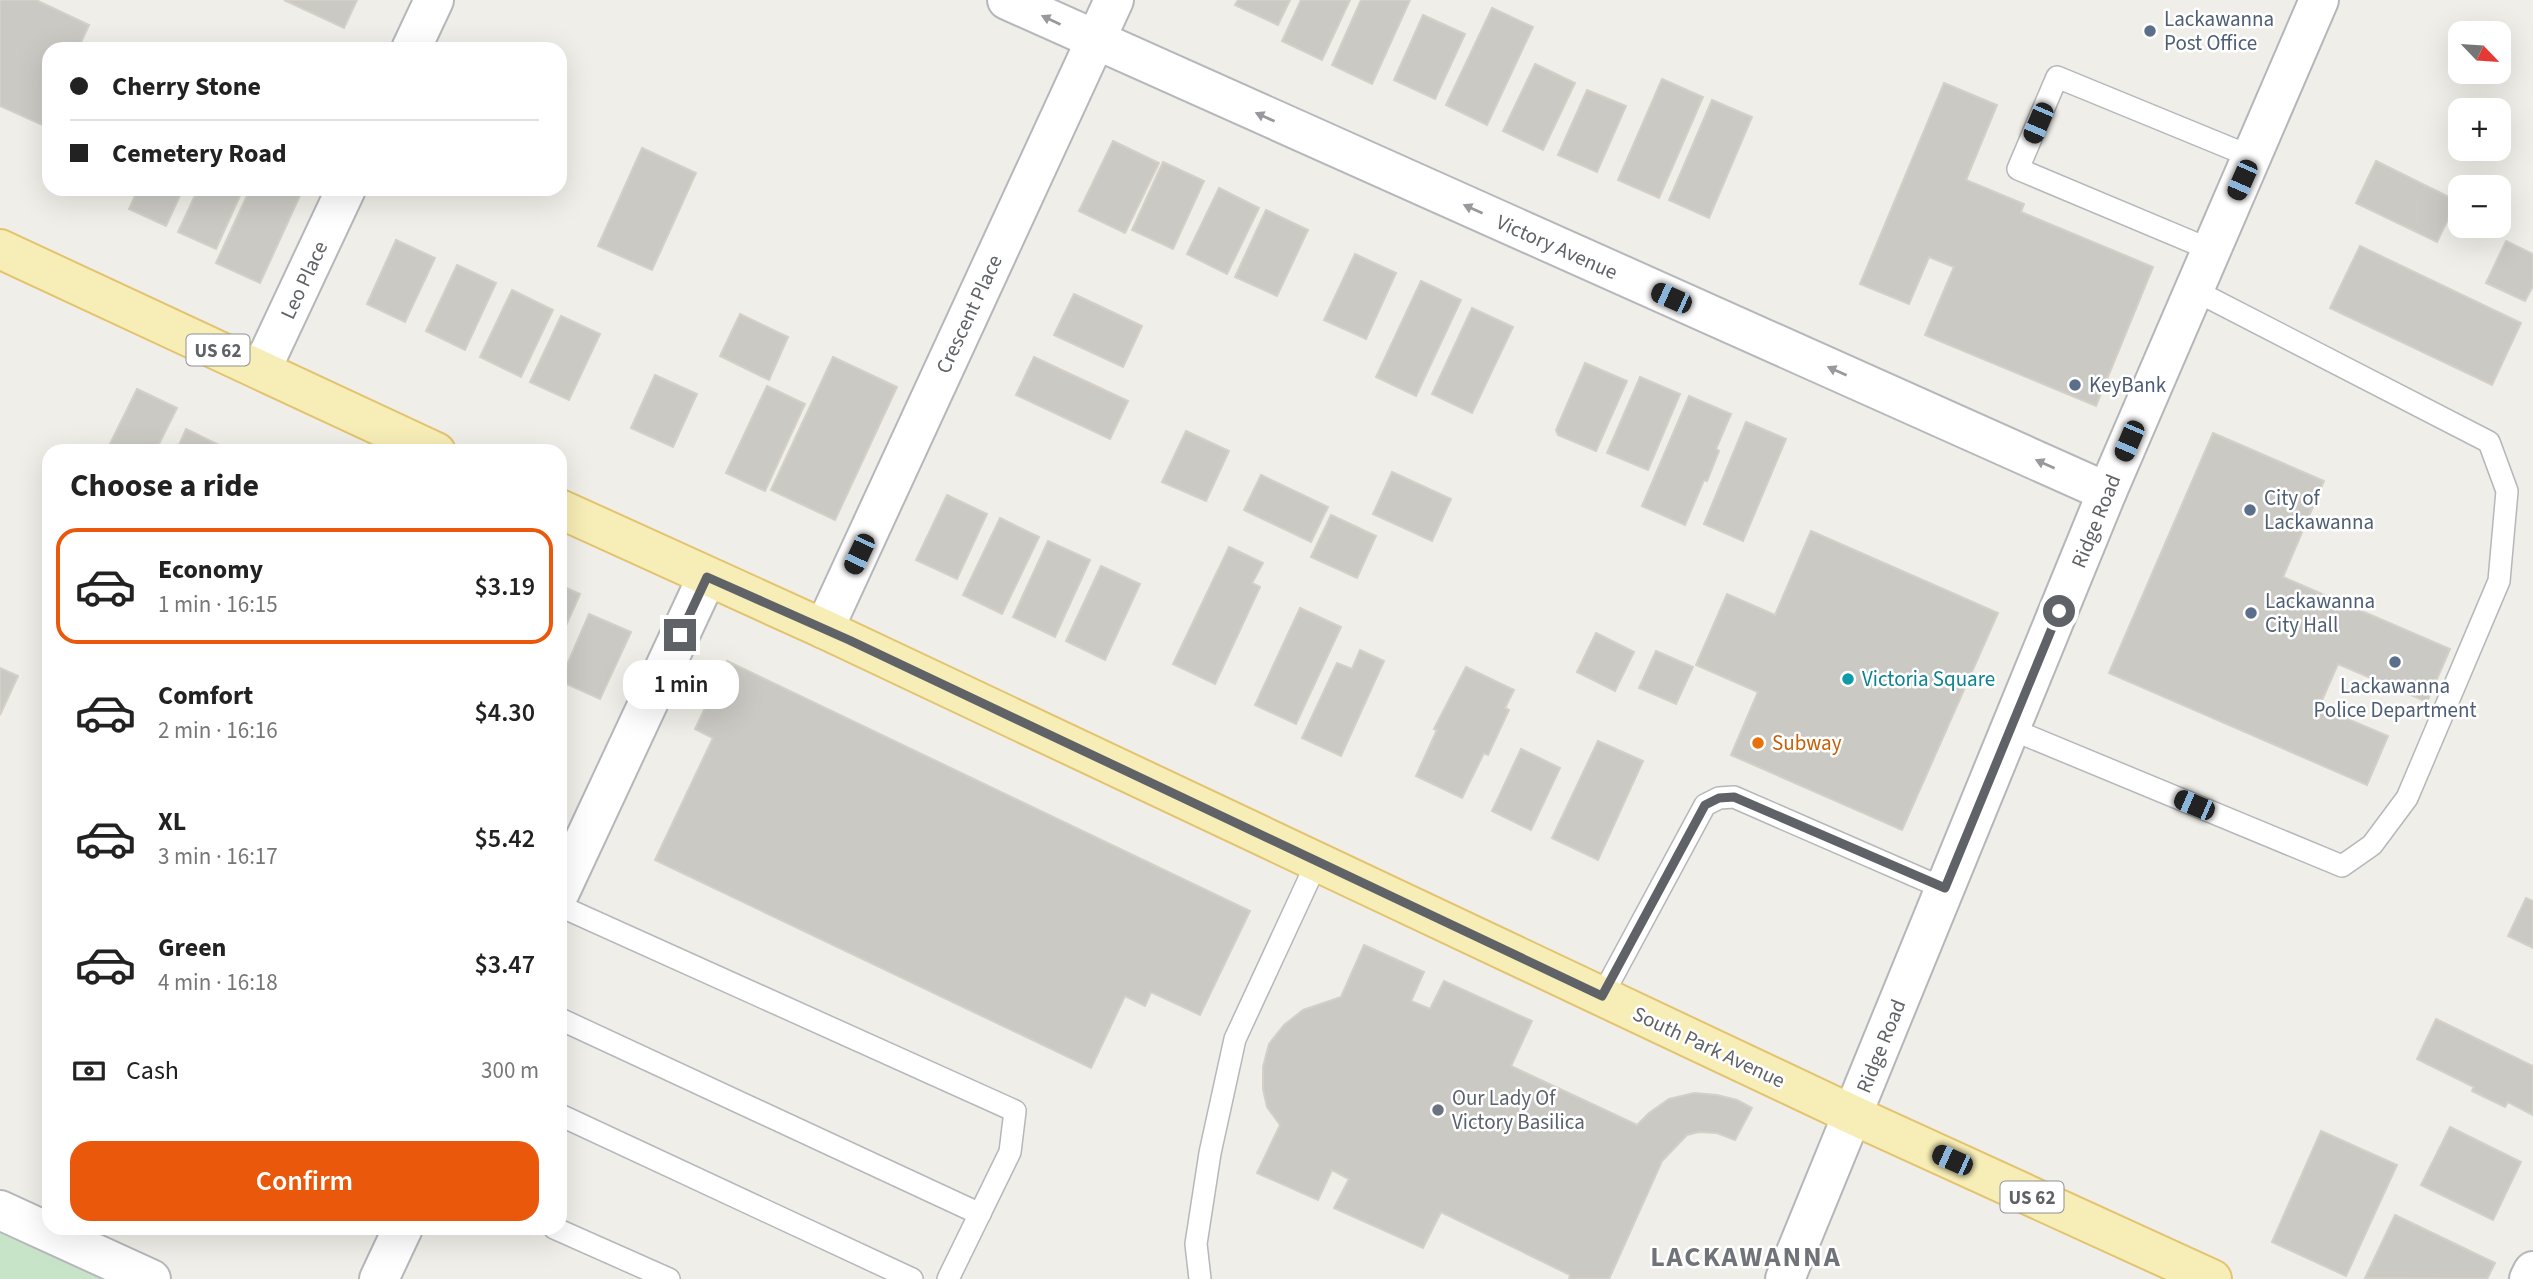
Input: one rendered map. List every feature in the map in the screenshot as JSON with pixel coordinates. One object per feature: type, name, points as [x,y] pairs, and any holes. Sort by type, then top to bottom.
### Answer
[{"type":"main road","name":"US 62","points":[[0,249],[419,444]]},
{"type":"main road","name":"South Park Avenue","points":[[567,512],[824,629],[1853,1115],[2212,1279]]},
{"type":"street","points":[[414,42],[434,0]]},
{"type":"street","name":"Victory Avenue","points":[[1007,0],[2107,492]]},
{"type":"street","name":"Crescent Place","points":[[824,629],[1114,0]]},
{"type":"street","name":"Ridge Road","points":[[1785,1279],[2107,492],[2319,0]]},
{"type":"street","name":"Leo Place","points":[[261,370],[343,196]]},
{"type":"street","points":[[567,877],[707,577]]},
{"type":"street","points":[[0,1210],[42,1229]]},
{"type":"street","points":[[55,1235],[151,1279]]},
{"type":"street","points":[[387,1277],[401,1235]]},
{"type":"street","points":[[2529,1279],[2533,1271]]},
{"type":"lane","points":[[2211,250],[2018,169],[2057,77],[2252,157]]},
{"type":"lane","points":[[2011,729],[2342,866],[2372,845],[2407,798],[2499,581],[2507,491],[2490,442],[2194,290]]},
{"type":"lane","points":[[1602,996],[1705,805],[1719,798],[1734,797],[1945,888]]},
{"type":"lane","points":[[1200,1279],[1196,1244],[1210,1153],[1235,1039],[1317,862]]},
{"type":"lane","points":[[567,909],[1015,1111],[1010,1152],[948,1279]]},
{"type":"lane","points":[[567,1022],[980,1214]]},
{"type":"lane","points":[[567,1118],[912,1279]]},
{"type":"lane","points":[[567,1234],[669,1279]]},
{"type":"green space","points":[[0,1213],[42,1232],[42,1235],[49,1235],[148,1279],[0,1279]]},
{"type":"building","points":[[0,0],[36,0],[89,25],[81,42],[42,42],[42,125],[0,106]]},
{"type":"building","points":[[284,0],[357,0],[344,28]]},
{"type":"building","points":[[1238,0],[1290,0],[1278,25],[1235,5]]},
{"type":"building","points":[[1301,0],[1350,0],[1322,60],[1282,41]]},
{"type":"building","points":[[1361,0],[1410,0],[1372,84],[1332,65]]},
{"type":"building","points":[[1492,8],[1533,27],[1487,125],[1446,105]]},
{"type":"building","points":[[1423,15],[1465,34],[1435,99],[1394,80]]},
{"type":"building","points":[[1535,64],[1575,83],[1543,150],[1503,131]]},
{"type":"building","points":[[1662,79],[1703,97],[1659,198],[1618,180]]},
{"type":"building","points":[[1944,83],[1997,105],[1966,180],[2024,204],[2021,212],[2153,267],[2096,406],[1925,335],[1954,267],[1929,257],[1909,304],[1860,284]]},
{"type":"building","points":[[1587,90],[1626,106],[1597,172],[1558,155]]},
{"type":"building","points":[[1712,100],[1752,117],[1709,218],[1669,200]]},
{"type":"building","points":[[1113,141],[1159,163],[1125,233],[1079,211]]},
{"type":"building","points":[[642,148],[696,173],[652,270],[598,246]]},
{"type":"building","points":[[2376,161],[2448,197],[2448,219],[2437,242],[2356,203]]},
{"type":"building","points":[[1163,162],[1204,181],[1173,249],[1132,230]]},
{"type":"building","points":[[1219,188],[1259,208],[1227,274],[1187,254]]},
{"type":"building","points":[[135,196],[180,196],[166,226],[129,209]]},
{"type":"building","points":[[195,196],[240,196],[216,249],[178,232]]},
{"type":"building","points":[[247,196],[300,196],[260,283],[216,263]]},
{"type":"building","points":[[1266,210],[1308,230],[1277,296],[1235,277]]},
{"type":"building","points":[[396,240],[435,258],[405,322],[367,304]]},
{"type":"building","points":[[2506,241],[2533,254],[2533,286],[2525,301],[2486,283]]},
{"type":"building","points":[[2360,246],[2521,323],[2492,385],[2330,308]]},
{"type":"building","points":[[1355,254],[1396,273],[1366,339],[1324,320]]},
{"type":"building","points":[[457,265],[496,283],[465,350],[426,331]]},
{"type":"building","points":[[1421,281],[1461,300],[1416,396],[1376,377]]},
{"type":"building","points":[[512,290],[553,310],[521,377],[480,357]]},
{"type":"building","points":[[1074,294],[1142,326],[1123,367],[1054,335]]},
{"type":"building","points":[[1472,308],[1513,327],[1472,413],[1432,394]]},
{"type":"building","points":[[740,314],[788,337],[769,380],[720,356]]},
{"type":"building","points":[[561,316],[600,334],[569,400],[530,382]]},
{"type":"building","points":[[833,357],[897,387],[835,520],[771,490]]},
{"type":"building","points":[[1034,357],[1128,401],[1110,439],[1016,395]]},
{"type":"building","points":[[1585,363],[1627,381],[1596,451],[1558,435],[1556,430]]},
{"type":"building","points":[[655,375],[697,394],[673,447],[631,428]]},
{"type":"building","points":[[1640,377],[1680,394],[1648,470],[1607,453]]},
{"type":"building","points":[[767,386],[805,404],[765,491],[726,473]]},
{"type":"building","points":[[137,389],[177,408],[159,444],[110,444]]},
{"type":"building","points":[[1689,396],[1731,414],[1716,449],[1719,451],[1707,481],[1704,480],[1685,525],[1642,506]]},
{"type":"building","points":[[1746,422],[1786,439],[1743,541],[1704,524]]},
{"type":"building","points":[[186,429],[217,444],[179,444]]},
{"type":"building","points":[[1186,431],[1229,451],[1206,501],[1162,482]]},
{"type":"building","name":"Lackawanna City Hall","points":[[2213,433],[2324,481],[2283,577],[2450,649],[2427,702],[2338,664],[2319,707],[2388,736],[2367,785],[2109,673]]},
{"type":"building","points":[[1392,472],[1451,499],[1432,541],[1373,514]]},
{"type":"building","points":[[1261,475],[1328,507],[1311,542],[1244,510]]},
{"type":"building","points":[[947,495],[987,514],[957,579],[916,560]]},
{"type":"building","points":[[1331,515],[1376,536],[1357,578],[1311,557]]},
{"type":"building","points":[[1000,518],[1039,537],[1002,614],[963,595]]},
{"type":"building","name":"Victoria Square","points":[[1811,531],[1998,613],[1902,830],[1731,755],[1758,692],[1696,665],[1727,594],[1775,615]]},
{"type":"building","points":[[1048,541],[1090,560],[1055,637],[1013,617]]},
{"type":"building","points":[[1229,547],[1263,563],[1252,583],[1260,587],[1215,684],[1173,664]]},
{"type":"building","points":[[1101,566],[1140,584],[1105,660],[1066,641]]},
{"type":"building","points":[[567,588],[580,594],[567,623]]},
{"type":"building","points":[[1300,608],[1341,627],[1296,724],[1255,705]]},
{"type":"building","points":[[589,614],[631,632],[600,699],[567,684],[567,665]]},
{"type":"building","points":[[1596,633],[1634,652],[1615,691],[1577,672]]},
{"type":"building","points":[[1360,650],[1384,661],[1341,756],[1302,738],[1337,663],[1352,669]]},
{"type":"building","points":[[1656,651],[1693,667],[1676,704],[1639,688]]},
{"type":"building","points":[[727,661],[1250,911],[1200,1015],[1151,992],[1145,1006],[1125,996],[1091,1068],[655,860],[713,738],[695,729]]},
{"type":"building","points":[[1466,667],[1514,690],[1505,708],[1509,710],[1488,755],[1484,753],[1462,798],[1416,776],[1437,730],[1434,729]]},
{"type":"building","points":[[0,668],[18,676],[0,715]]},
{"type":"building","points":[[1598,741],[1643,761],[1598,860],[1552,838]]},
{"type":"building","points":[[1521,749],[1560,768],[1531,830],[1492,811]]},
{"type":"building","points":[[2526,898],[2533,901],[2533,948],[2508,936]]},
{"type":"building","name":"Our Lady Of Victory Basilica","points":[[1364,945],[1424,972],[1411,1001],[1430,1009],[1444,981],[1532,1021],[1511,1066],[1637,1125],[1669,1099],[1694,1093],[1737,1100],[1752,1108],[1735,1140],[1717,1133],[1699,1132],[1687,1135],[1662,1161],[1609,1279],[1569,1279],[1570,1275],[1441,1212],[1423,1248],[1334,1208],[1349,1179],[1332,1170],[1318,1200],[1257,1173],[1280,1125],[1267,1107],[1263,1089],[1263,1067],[1269,1044],[1284,1025],[1303,1010],[1341,997]]},
{"type":"building","points":[[2436,1019],[2533,1066],[2533,1115],[2508,1102],[2505,1107],[2472,1091],[2474,1087],[2417,1059]]},
{"type":"building","points":[[2450,1127],[2521,1162],[2493,1220],[2421,1185]]},
{"type":"building","points":[[2321,1131],[2397,1165],[2346,1276],[2272,1242]]},
{"type":"building","points":[[2395,1215],[2495,1263],[2487,1279],[2365,1278]]},
{"type":"place","name":"Lackawanna Post Office","points":[[2150,31]]},
{"type":"place","name":"KeyBank","points":[[2075,385]]},
{"type":"place","name":"City of Lackawanna","points":[[2250,510]]},
{"type":"place","name":"Lackawanna City Hall","points":[[2251,613]]},
{"type":"place","name":"Lackawanna Police Department","points":[[2395,662]]},
{"type":"place","name":"Victoria Square","points":[[1848,679]]},
{"type":"place","name":"Subway","points":[[1758,743]]},
{"type":"place","name":"Our Lady Of Victory Basilica","points":[[1438,1110]]},
{"type":"district","name":"LACKAWANNA","points":[[1746,1256]]},
{"type":"route","points":[[680,635],[707,577],[849,640],[1602,996],[1705,805],[1719,798],[1734,797],[1945,888],[2059,611]]}]
